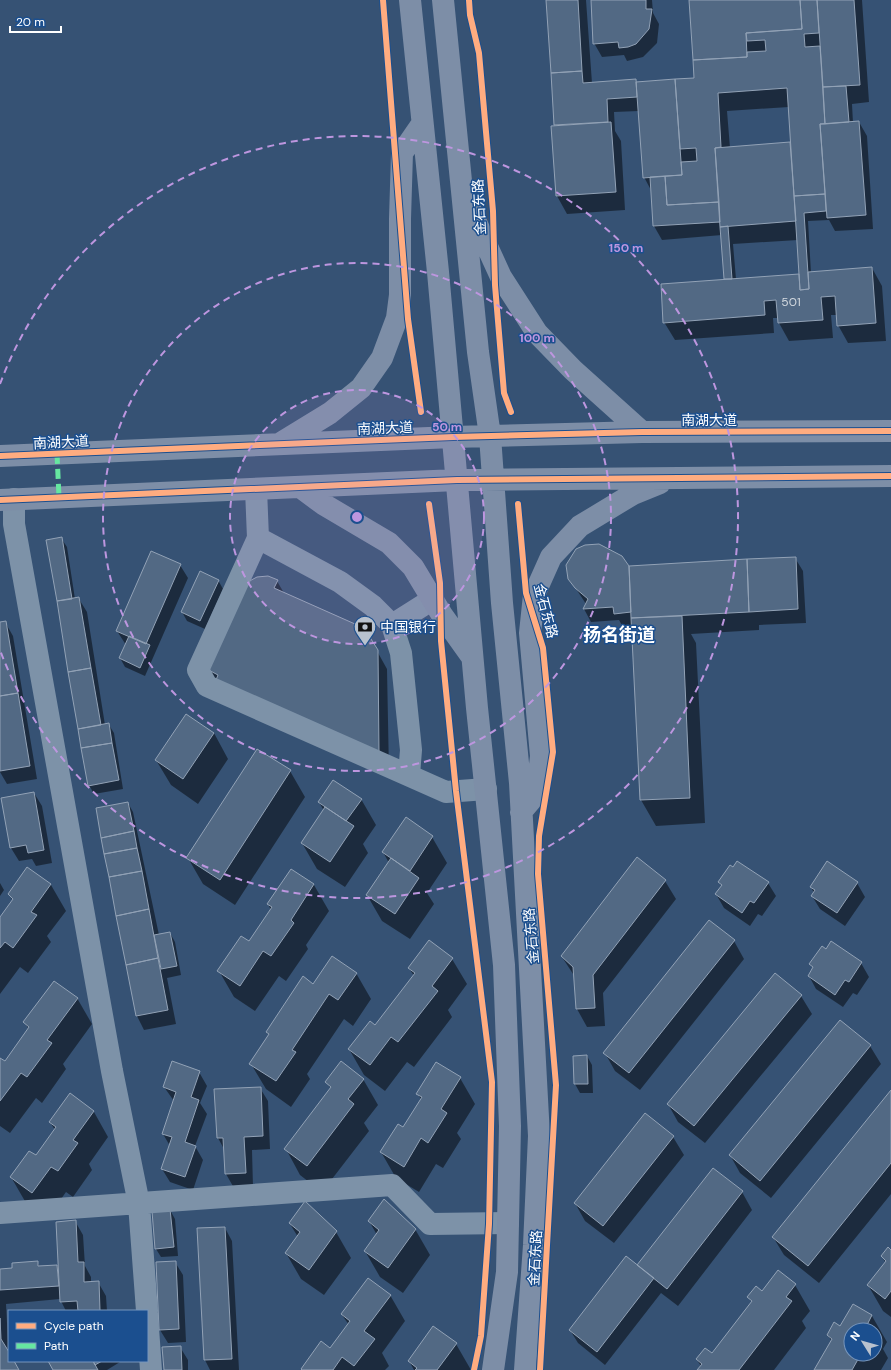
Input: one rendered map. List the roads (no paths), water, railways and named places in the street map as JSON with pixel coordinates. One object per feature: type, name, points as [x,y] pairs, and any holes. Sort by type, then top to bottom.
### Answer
[{"type":"main road","name":"金石东路","points":[[410,0],[504,965],[510,1126],[507,1272],[493,1370]]},
{"type":"main road","name":"金石东路","points":[[443,0],[478,352],[490,436],[521,812],[539,1136],[534,1245],[525,1370]]},
{"type":"main road","points":[[280,444],[330,413],[361,388],[382,358],[397,318],[400,295],[402,153],[422,124]]},
{"type":"main road","points":[[462,190],[501,276],[537,333],[573,370],[642,432]]},
{"type":"main road","name":"南湖大道","points":[[0,456],[453,437],[642,432],[891,431]]},
{"type":"main road","points":[[7,499],[457,480],[891,476]]},
{"type":"main road","points":[[521,812],[537,793],[541,756],[530,633],[534,595],[551,557],[580,526],[633,494],[671,478]]},
{"type":"main road","points":[[300,487],[323,504],[389,543],[413,567],[433,600],[473,658]]},
{"type":"street","points":[[256,489],[258,538],[198,670],[206,686],[446,792],[486,789]]},
{"type":"street","points":[[7,499],[14,524],[23,571],[112,1071],[139,1204],[147,1310]]},
{"type":"street","points":[[258,538],[340,582],[373,606],[392,625],[401,653],[411,750],[408,775]]},
{"type":"street","points":[[392,625],[433,600]]},
{"type":"street","points":[[0,1213],[392,1185],[430,1224],[508,1224]]},
{"type":"street","points":[[148,1328],[151,1370]]},
{"type":"place","name":"中国银行","points":[[365,646]]},
{"type":"district","name":"扬名街道","points":[[619,635]]}]
